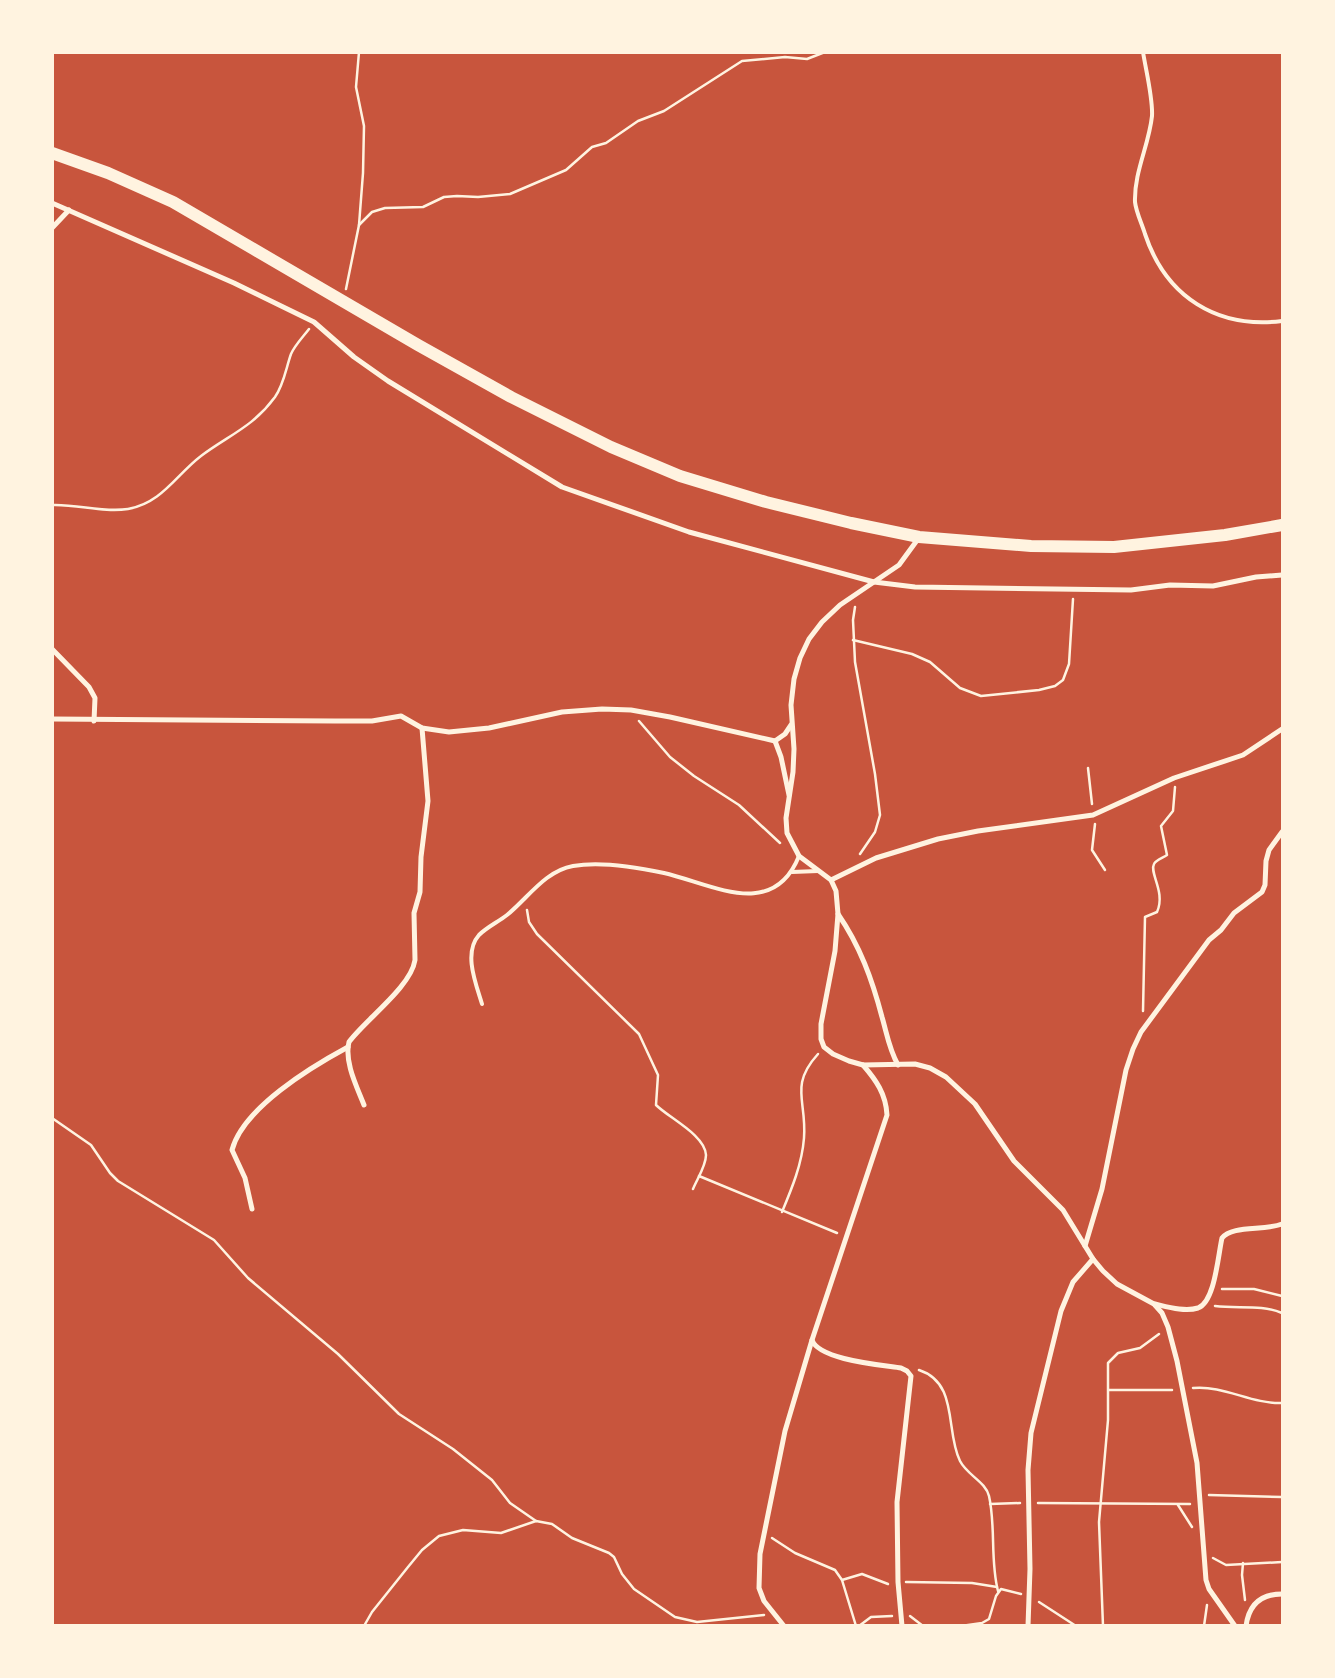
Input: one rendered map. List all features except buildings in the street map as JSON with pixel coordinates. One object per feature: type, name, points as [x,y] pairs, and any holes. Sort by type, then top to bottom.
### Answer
[{"type":"highway","points":[[52,153],[108,173],[173,202],[342,302],[511,397],[639,460],[680,476],[766,502],[851,524],[920,537],[980,543],[1114,547],[1225,535],[1282,525]]},
{"type":"street","points":[[52,203],[234,283],[314,322],[354,357],[388,381],[562,487],[690,532],[874,582],[960,589],[1073,588],[1120,590],[1162,585],[1212,586],[1282,575]]},
{"type":"street","points":[[52,228],[69,210]]},
{"type":"street","points":[[920,537],[899,565],[822,622],[809,639],[800,658],[794,679],[791,705],[794,749],[786,818],[787,833],[799,856],[832,880],[836,890],[838,914],[834,960],[821,1024],[821,1038],[824,1048],[833,1054],[863,1064],[915,1064],[930,1068],[946,1077],[963,1091],[974,1104],[1014,1161],[1062,1210],[1093,1259],[1117,1284],[1154,1304],[1186,1309],[1204,1305],[1212,1289],[1221,1244],[1226,1233],[1234,1229],[1256,1230],[1282,1224]]},
{"type":"street","points":[[52,649],[89,687],[95,698],[94,721]]},
{"type":"street","points":[[52,719],[94,721],[344,721],[401,716],[422,728],[450,732],[466,731],[586,709],[631,710],[718,726],[775,741],[786,734],[791,725]]},
{"type":"street","points":[[252,1209],[245,1178],[232,1150],[235,1137],[284,1087],[300,1074],[348,1047],[352,1039],[385,1004],[415,965],[414,913],[420,892],[421,857],[428,801],[422,728]]},
{"type":"street","points":[[832,880],[876,858],[938,839],[978,830],[1093,815],[1174,778],[1242,755],[1282,729]]},
{"type":"street","points":[[775,741],[790,795]]},
{"type":"street","points":[[1085,1246],[1102,1189],[1126,1070],[1141,1032],[1209,940],[1221,930],[1234,913],[1262,892],[1265,885],[1266,861],[1269,850],[1282,832]]},
{"type":"street","points":[[838,914],[851,932],[863,957],[882,1015],[888,1045],[898,1065]]},
{"type":"street","points":[[348,1047],[352,1074],[364,1105]]},
{"type":"street","points":[[784,1626],[774,1614],[760,1588],[758,1573],[764,1531],[785,1431],[812,1340],[887,1115],[887,1104],[882,1091],[863,1064]]},
{"type":"street","points":[[1028,1626],[1030,1536],[1027,1502],[1031,1433],[1054,1336],[1073,1282],[1093,1259]]},
{"type":"street","points":[[1154,1304],[1162,1313],[1168,1327],[1198,1463],[1202,1503],[1204,1568],[1210,1589],[1235,1626]]},
{"type":"street","points":[[812,1340],[819,1349],[831,1354],[856,1361],[901,1368],[911,1376],[897,1502],[898,1582],[902,1626]]},
{"type":"street","points":[[1246,1623],[1257,1600],[1266,1596],[1282,1594]]},
{"type":"lane","points":[[1143,52],[1152,116],[1148,141],[1137,174],[1135,203],[1152,256],[1167,278],[1182,294],[1207,310],[1238,322],[1265,324],[1282,321]]},
{"type":"lane","points":[[482,1004],[472,964],[474,942],[480,934],[526,899],[548,877],[573,866],[645,869],[711,888],[755,893],[778,887],[792,872],[799,856]]},
{"type":"lane","points":[[792,872],[821,871]]},
{"type":"path","points":[[342,302],[352,268],[359,225],[364,126],[356,87],[359,52]]},
{"type":"path","points":[[359,225],[372,212],[385,208],[423,207],[444,197],[478,197],[510,194],[566,170],[592,147],[606,143],[638,121],[664,111],[742,61],[785,57],[807,59],[826,52]]},
{"type":"path","points":[[52,505],[84,506],[109,511],[150,503],[167,490],[201,456],[238,433],[258,417],[276,396],[294,348],[314,322]]},
{"type":"path","points":[[853,640],[912,654],[930,662],[960,688],[981,696],[1040,690],[1055,686],[1063,680],[1068,664],[1073,588]]},
{"type":"path","points":[[850,870],[875,832],[880,815],[853,640],[853,620],[857,595]]},
{"type":"path","points":[[631,710],[651,737],[670,757],[694,776],[739,805],[776,840],[795,850]]},
{"type":"path","points":[[1088,768],[1096,828],[1092,850],[1095,858],[1105,870]]},
{"type":"path","points":[[1141,1032],[1144,1002],[1143,920],[1145,917],[1157,912],[1160,901],[1160,892],[1153,868],[1156,862],[1167,855],[1161,826],[1173,810],[1176,793],[1174,778]]},
{"type":"path","points":[[526,899],[529,922],[537,934],[641,1037],[658,1075],[656,1105],[688,1130],[706,1154],[705,1162],[692,1189]]},
{"type":"path","points":[[782,1212],[795,1179],[804,1137],[802,1077],[824,1048]]},
{"type":"path","points":[[52,1118],[91,1145],[110,1173],[118,1181],[214,1240],[234,1264],[259,1288],[338,1354],[399,1414],[453,1449],[492,1480],[510,1503],[536,1521],[552,1524],[572,1538],[614,1557],[622,1574],[634,1589],[675,1617],[697,1622],[774,1614]]},
{"type":"path","points":[[699,1176],[782,1212],[847,1237]]},
{"type":"path","points":[[1212,1289],[1254,1289],[1282,1296]]},
{"type":"path","points":[[1204,1305],[1230,1308],[1262,1307],[1282,1313]]},
{"type":"path","points":[[1103,1626],[1100,1503],[1109,1390],[1107,1371],[1113,1357],[1118,1353],[1140,1348],[1168,1327]]},
{"type":"path","points":[[907,1371],[918,1370],[927,1372],[940,1384],[946,1396],[951,1426],[961,1462],[987,1490],[990,1504],[998,1591],[989,1619],[982,1623],[961,1626]]},
{"type":"path","points":[[1109,1390],[1183,1390],[1202,1387],[1262,1402],[1282,1403]]},
{"type":"path","points":[[1201,1495],[1282,1497]]},
{"type":"path","points":[[990,1504],[1027,1502],[1178,1505],[1202,1503]]},
{"type":"path","points":[[1178,1505],[1190,1525],[1203,1536]]},
{"type":"path","points":[[364,1626],[372,1612],[422,1550],[439,1536],[463,1530],[501,1533],[536,1521]]},
{"type":"path","points":[[764,1531],[795,1553],[835,1570],[842,1580],[858,1626],[871,1617],[891,1616],[902,1612]]},
{"type":"path","points":[[1204,1550],[1226,1565],[1282,1562]]},
{"type":"path","points":[[1243,1563],[1242,1575],[1246,1623]]},
{"type":"path","points":[[842,1580],[862,1574],[886,1583],[972,1583],[997,1587]]},
{"type":"path","points":[[998,1591],[1006,1588],[1029,1598],[1076,1626]]},
{"type":"path","points":[[1204,1626],[1210,1589]]}]
